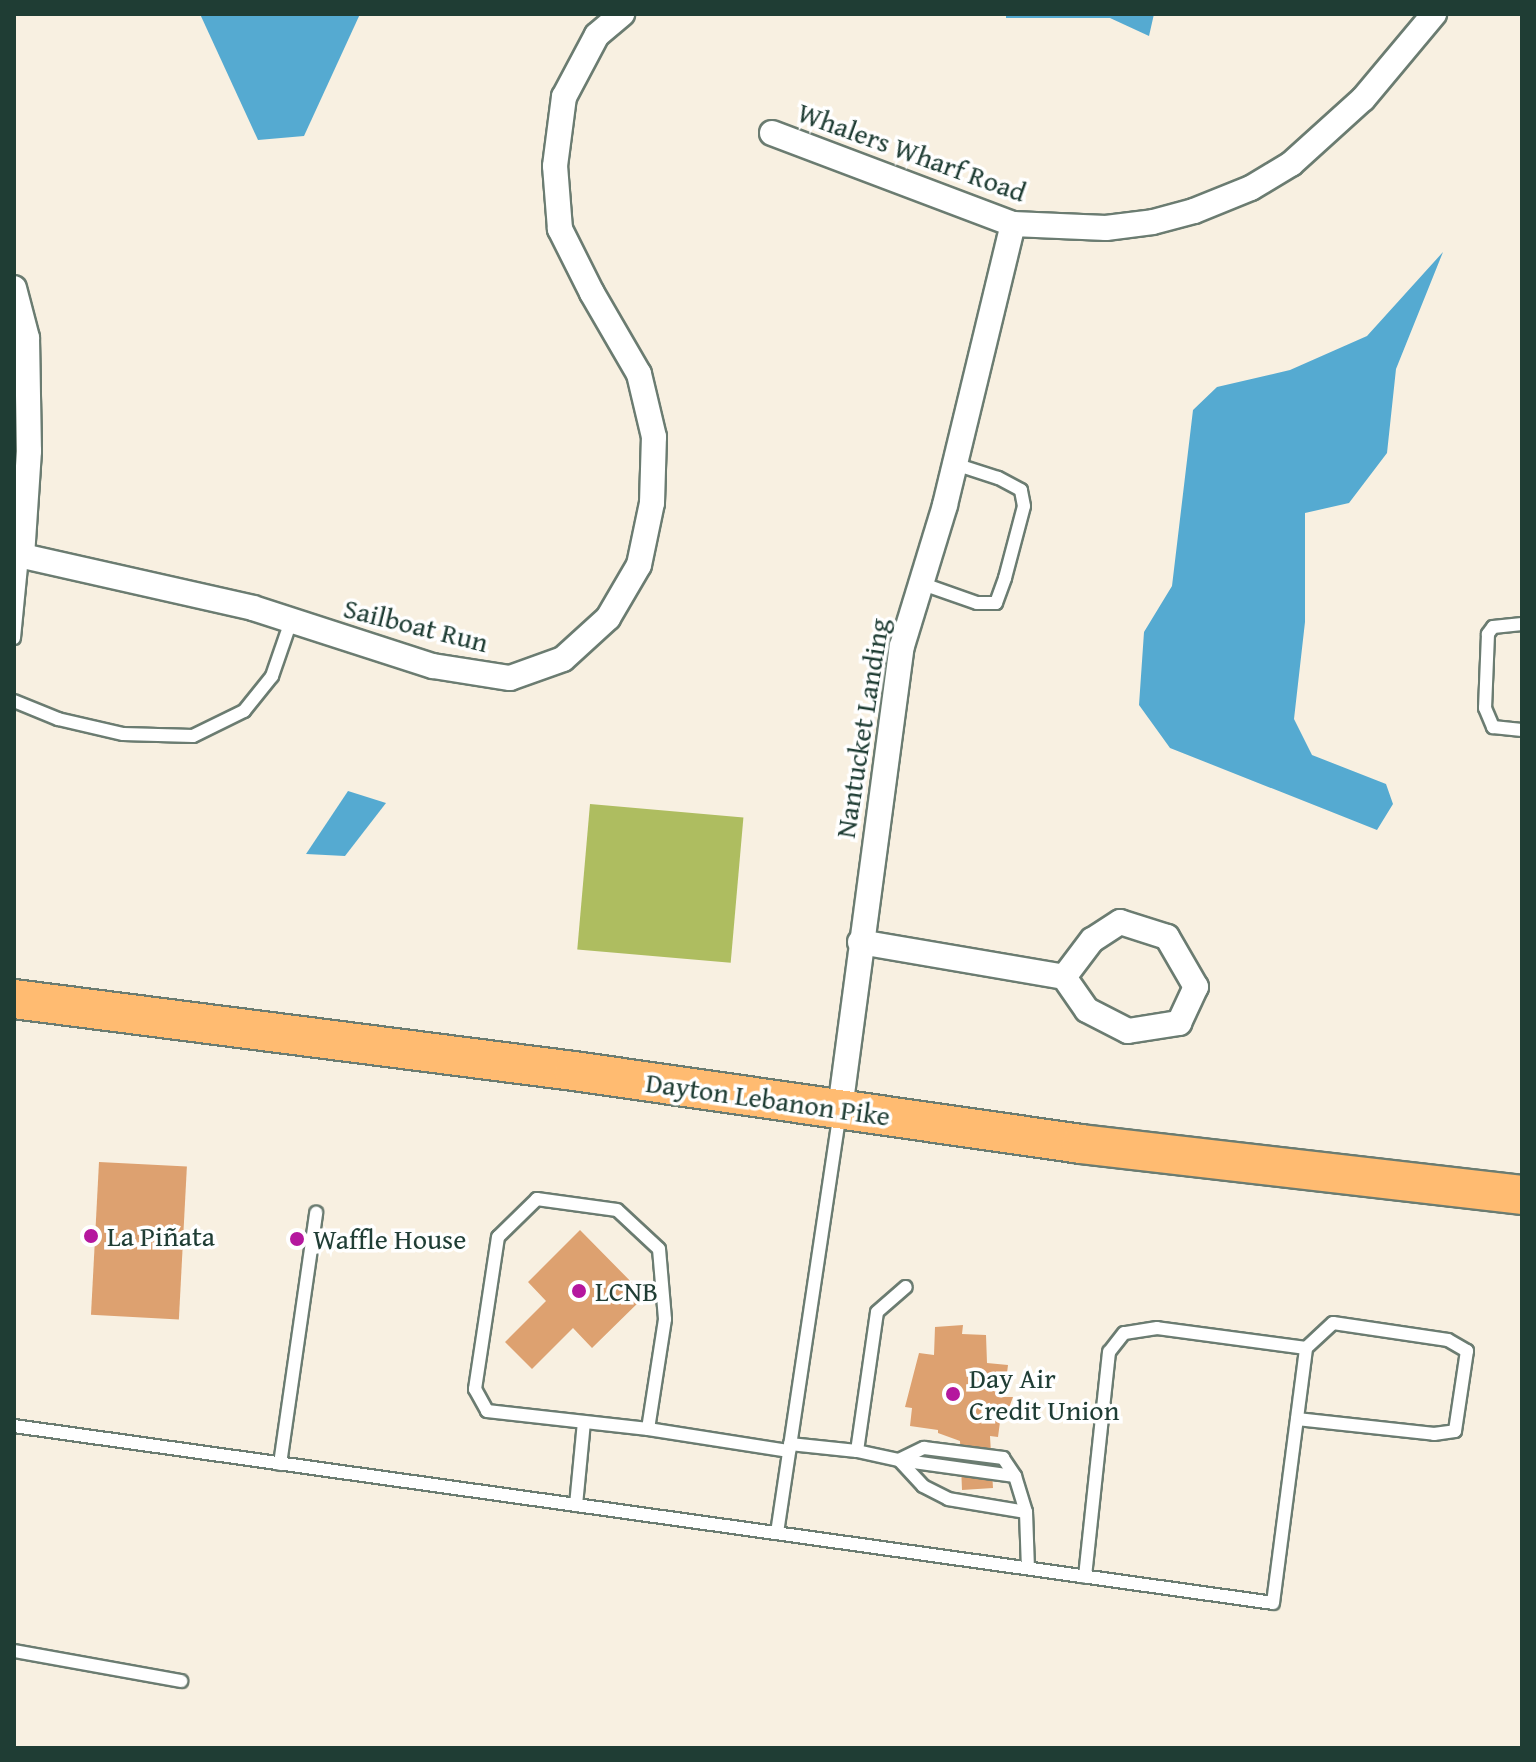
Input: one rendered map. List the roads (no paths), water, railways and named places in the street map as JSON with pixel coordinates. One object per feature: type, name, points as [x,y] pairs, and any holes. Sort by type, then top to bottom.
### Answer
[{"type":"main road","name":"Dayton Lebanon Pike","points":[[14,999],[1081,1144],[1522,1195]]},
{"type":"street","name":"Sailboat Run","points":[[18,555],[253,608],[433,666],[510,678],[563,659],[608,618],[639,565],[652,503],[654,437],[639,374],[560,229],[555,166],[564,97],[597,35],[622,14]]},
{"type":"street","name":"Whalers Wharf Road","points":[[772,133],[1013,224],[1106,228],[1153,222],[1194,211],[1251,188],[1311,148],[1363,99],[1434,14]]},
{"type":"street","name":"Nantucket Landing","points":[[840,1109],[902,646],[955,464],[1013,224]]},
{"type":"street","points":[[14,288],[27,338],[29,451],[18,555]]},
{"type":"street","points":[[860,942],[1064,977],[1087,1010],[1128,1031],[1179,1023],[1196,987],[1167,937],[1120,922],[1092,940],[1064,977]]},
{"type":"lane","points":[[920,583],[977,603],[996,603],[1005,578],[1024,506],[1021,490],[998,478],[955,464]]},
{"type":"lane","points":[[14,638],[18,555]]},
{"type":"lane","points":[[14,701],[58,719],[123,734],[193,736],[244,711],[272,676],[291,621]]},
{"type":"lane","points":[[1522,624],[1493,627],[1488,634],[1485,700],[1486,716],[1493,727],[1522,730]]},
{"type":"lane","points":[[777,1533],[840,1109]]},
{"type":"lane","points":[[648,1429],[665,1319],[659,1249],[617,1210],[537,1199],[498,1237],[475,1389],[487,1411],[790,1448],[857,1451],[1015,1476],[1026,1512],[1028,1568]]},
{"type":"lane","points":[[280,1464],[316,1213]]},
{"type":"lane","points":[[857,1451],[877,1312],[906,1287]]},
{"type":"lane","points":[[14,1426],[1273,1603],[1306,1348],[1333,1323],[1448,1340],[1467,1351],[1455,1431],[1434,1434],[1297,1419]]},
{"type":"lane","points":[[1085,1577],[1109,1352],[1124,1333],[1157,1328],[1306,1348]]},
{"type":"lane","points":[[576,1505],[584,1422]]},
{"type":"lane","points":[[899,1460],[923,1486],[948,1499],[1026,1512]]},
{"type":"lane","points":[[14,1651],[181,1681]]},
{"type":"water","points":[[200,14],[360,14],[304,136],[258,140]]},
{"type":"water","points":[[1006,14],[1154,14],[1149,36],[1110,18],[1006,18]]},
{"type":"water","points":[[1443,252],[1396,369],[1387,453],[1349,503],[1305,513],[1305,622],[1294,719],[1312,755],[1386,784],[1393,804],[1377,830],[1170,748],[1139,705],[1144,632],[1172,586],[1193,410],[1217,387],[1290,370],[1367,336]]},
{"type":"water","points":[[348,791],[386,803],[345,856],[306,854]]},
{"type":"place","name":"La Piñata","points":[[91,1236]]},
{"type":"place","name":"Waffle House","points":[[297,1239]]},
{"type":"place","name":"LCNB","points":[[579,1291]]},
{"type":"place","name":"Day Air Credit Union","points":[[953,1394]]}]
